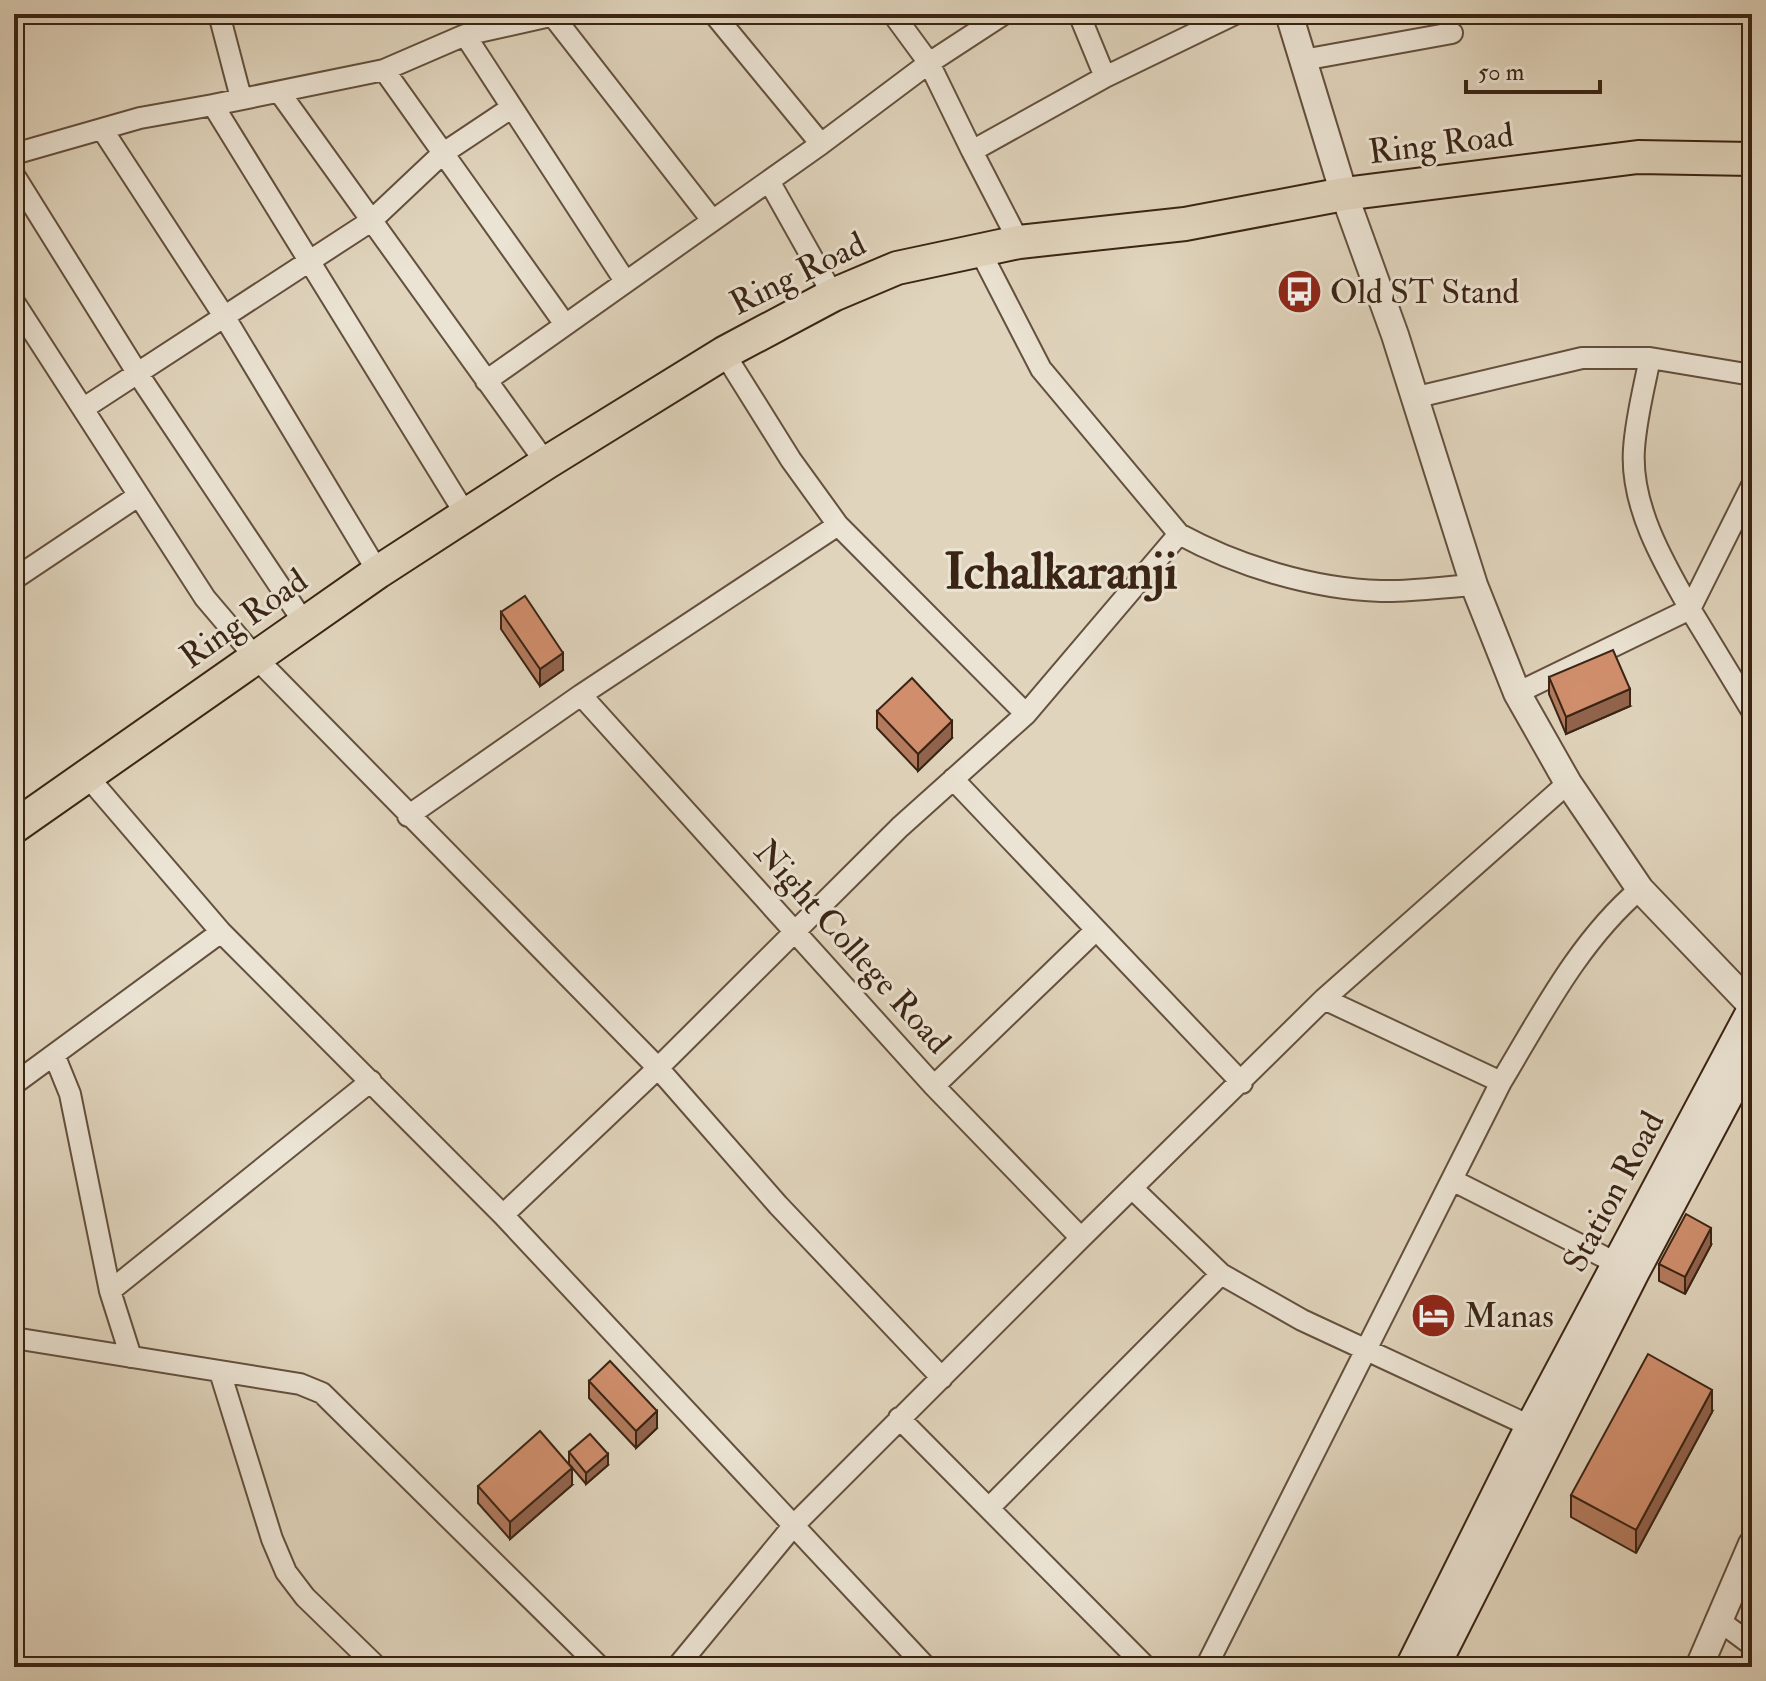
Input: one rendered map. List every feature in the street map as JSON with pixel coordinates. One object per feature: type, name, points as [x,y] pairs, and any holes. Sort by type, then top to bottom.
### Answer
[{"type":"main road","name":"Ring Road","points":[[14,827],[378,572],[546,463],[724,353],[833,295],[897,268],[1019,242],[1185,224],[1344,194],[1638,157],[1752,159]]},
{"type":"main road","name":"Station Road","points":[[1410,1667],[1530,1426],[1752,1007]]},
{"type":"main road","name":"Station Road","points":[[1435,1667],[1635,1272],[1752,1052]]},
{"type":"street","points":[[219,14],[241,98]]},
{"type":"street","points":[[714,14],[821,144]]},
{"type":"street","points":[[893,14],[929,63],[1019,242]]},
{"type":"street","points":[[486,381],[821,144],[929,63],[1004,14]]},
{"type":"street","points":[[1079,14],[1105,77]]},
{"type":"street","points":[[972,151],[1105,77],[1235,14]]},
{"type":"street","points":[[1289,14],[1344,194],[1395,335],[1474,585],[1517,693],[1568,783],[1640,889],[1752,1007]]},
{"type":"street","points":[[14,154],[102,129],[384,70],[465,35],[556,15],[712,220]]},
{"type":"street","points":[[1303,60],[1452,33]]},
{"type":"street","points":[[465,35],[625,281]]},
{"type":"street","points":[[384,70],[564,323]]},
{"type":"street","points":[[280,93],[546,463]]},
{"type":"street","points":[[213,105],[466,515]]},
{"type":"street","points":[[84,408],[371,221],[442,154],[511,108]]},
{"type":"street","points":[[102,129],[224,316],[378,572]]},
{"type":"street","points":[[14,175],[138,374],[305,624]]},
{"type":"street","points":[[769,181],[833,295]]},
{"type":"street","points":[[979,249],[1041,369],[1179,534],[1207,550],[1295,578],[1380,591],[1474,585]]},
{"type":"street","points":[[14,302],[205,598],[256,658],[658,1068],[778,1205],[942,1378]]},
{"type":"street","points":[[724,353],[791,460],[838,525],[1026,714]]},
{"type":"street","points":[[1413,398],[1582,358],[1650,358],[1752,375]]},
{"type":"street","points":[[1650,358],[1633,451],[1637,486],[1648,527],[1690,609],[1752,711]]},
{"type":"street","points":[[1517,693],[1690,609],[1752,485]]},
{"type":"street","points":[[14,579],[138,496]]},
{"type":"street","points":[[408,816],[581,695],[838,525]]},
{"type":"street","points":[[503,1215],[953,779],[1026,714],[1179,534]]},
{"type":"street","name":"Night College Road","points":[[581,695],[934,1086],[1081,1238]]},
{"type":"street","points":[[88,777],[221,932],[503,1215],[926,1667]]},
{"type":"street","points":[[953,779],[1242,1083]]},
{"type":"street","points":[[677,1667],[794,1525],[899,1418],[1324,999],[1568,783]]},
{"type":"street","points":[[1206,1667],[1501,1082],[1570,966],[1621,906],[1640,889]]},
{"type":"street","points":[[934,1086],[1096,930]]},
{"type":"street","points":[[14,1084],[55,1057],[221,932]]},
{"type":"street","points":[[1324,999],[1501,1082]]},
{"type":"street","points":[[55,1057],[70,1094],[110,1291],[131,1357]]},
{"type":"street","points":[[110,1291],[371,1081]]},
{"type":"street","points":[[1452,1180],[1616,1263]]},
{"type":"street","points":[[1132,1188],[1221,1274],[1302,1320],[1530,1426]]},
{"type":"street","points":[[989,1508],[1221,1274]]},
{"type":"street","points":[[14,1338],[300,1384],[322,1393],[600,1667]]},
{"type":"street","points":[[220,1372],[272,1539],[286,1572],[305,1597],[377,1667]]},
{"type":"street","points":[[899,1418],[1146,1667]]},
{"type":"street","points":[[1699,1667],[1717,1619],[1752,1544]]},
{"type":"street","points":[[1717,1619],[1752,1645]]},
{"type":"building","points":[[525,596],[563,653],[540,669],[501,612]]},
{"type":"building","points":[[1613,650],[1630,689],[1566,717],[1549,677]]},
{"type":"building","points":[[912,678],[952,721],[918,754],[877,711]]},
{"type":"building","points":[[1686,1214],[1711,1228],[1685,1277],[1659,1264]]},
{"type":"building","points":[[1648,1354],[1712,1390],[1636,1530],[1571,1495]]},
{"type":"building","points":[[610,1361],[657,1411],[636,1431],[589,1381]]},
{"type":"building","points":[[540,1431],[572,1468],[510,1522],[478,1486]]},
{"type":"building","points":[[590,1434],[608,1454],[586,1473],[569,1452]]},
{"type":"place","name":"Old ST Stand","points":[[1299,292]]},
{"type":"place","name":"Manas","points":[[1433,1316]]},
{"type":"district","name":"Ichalkaranji","points":[[1061,572]]}]
